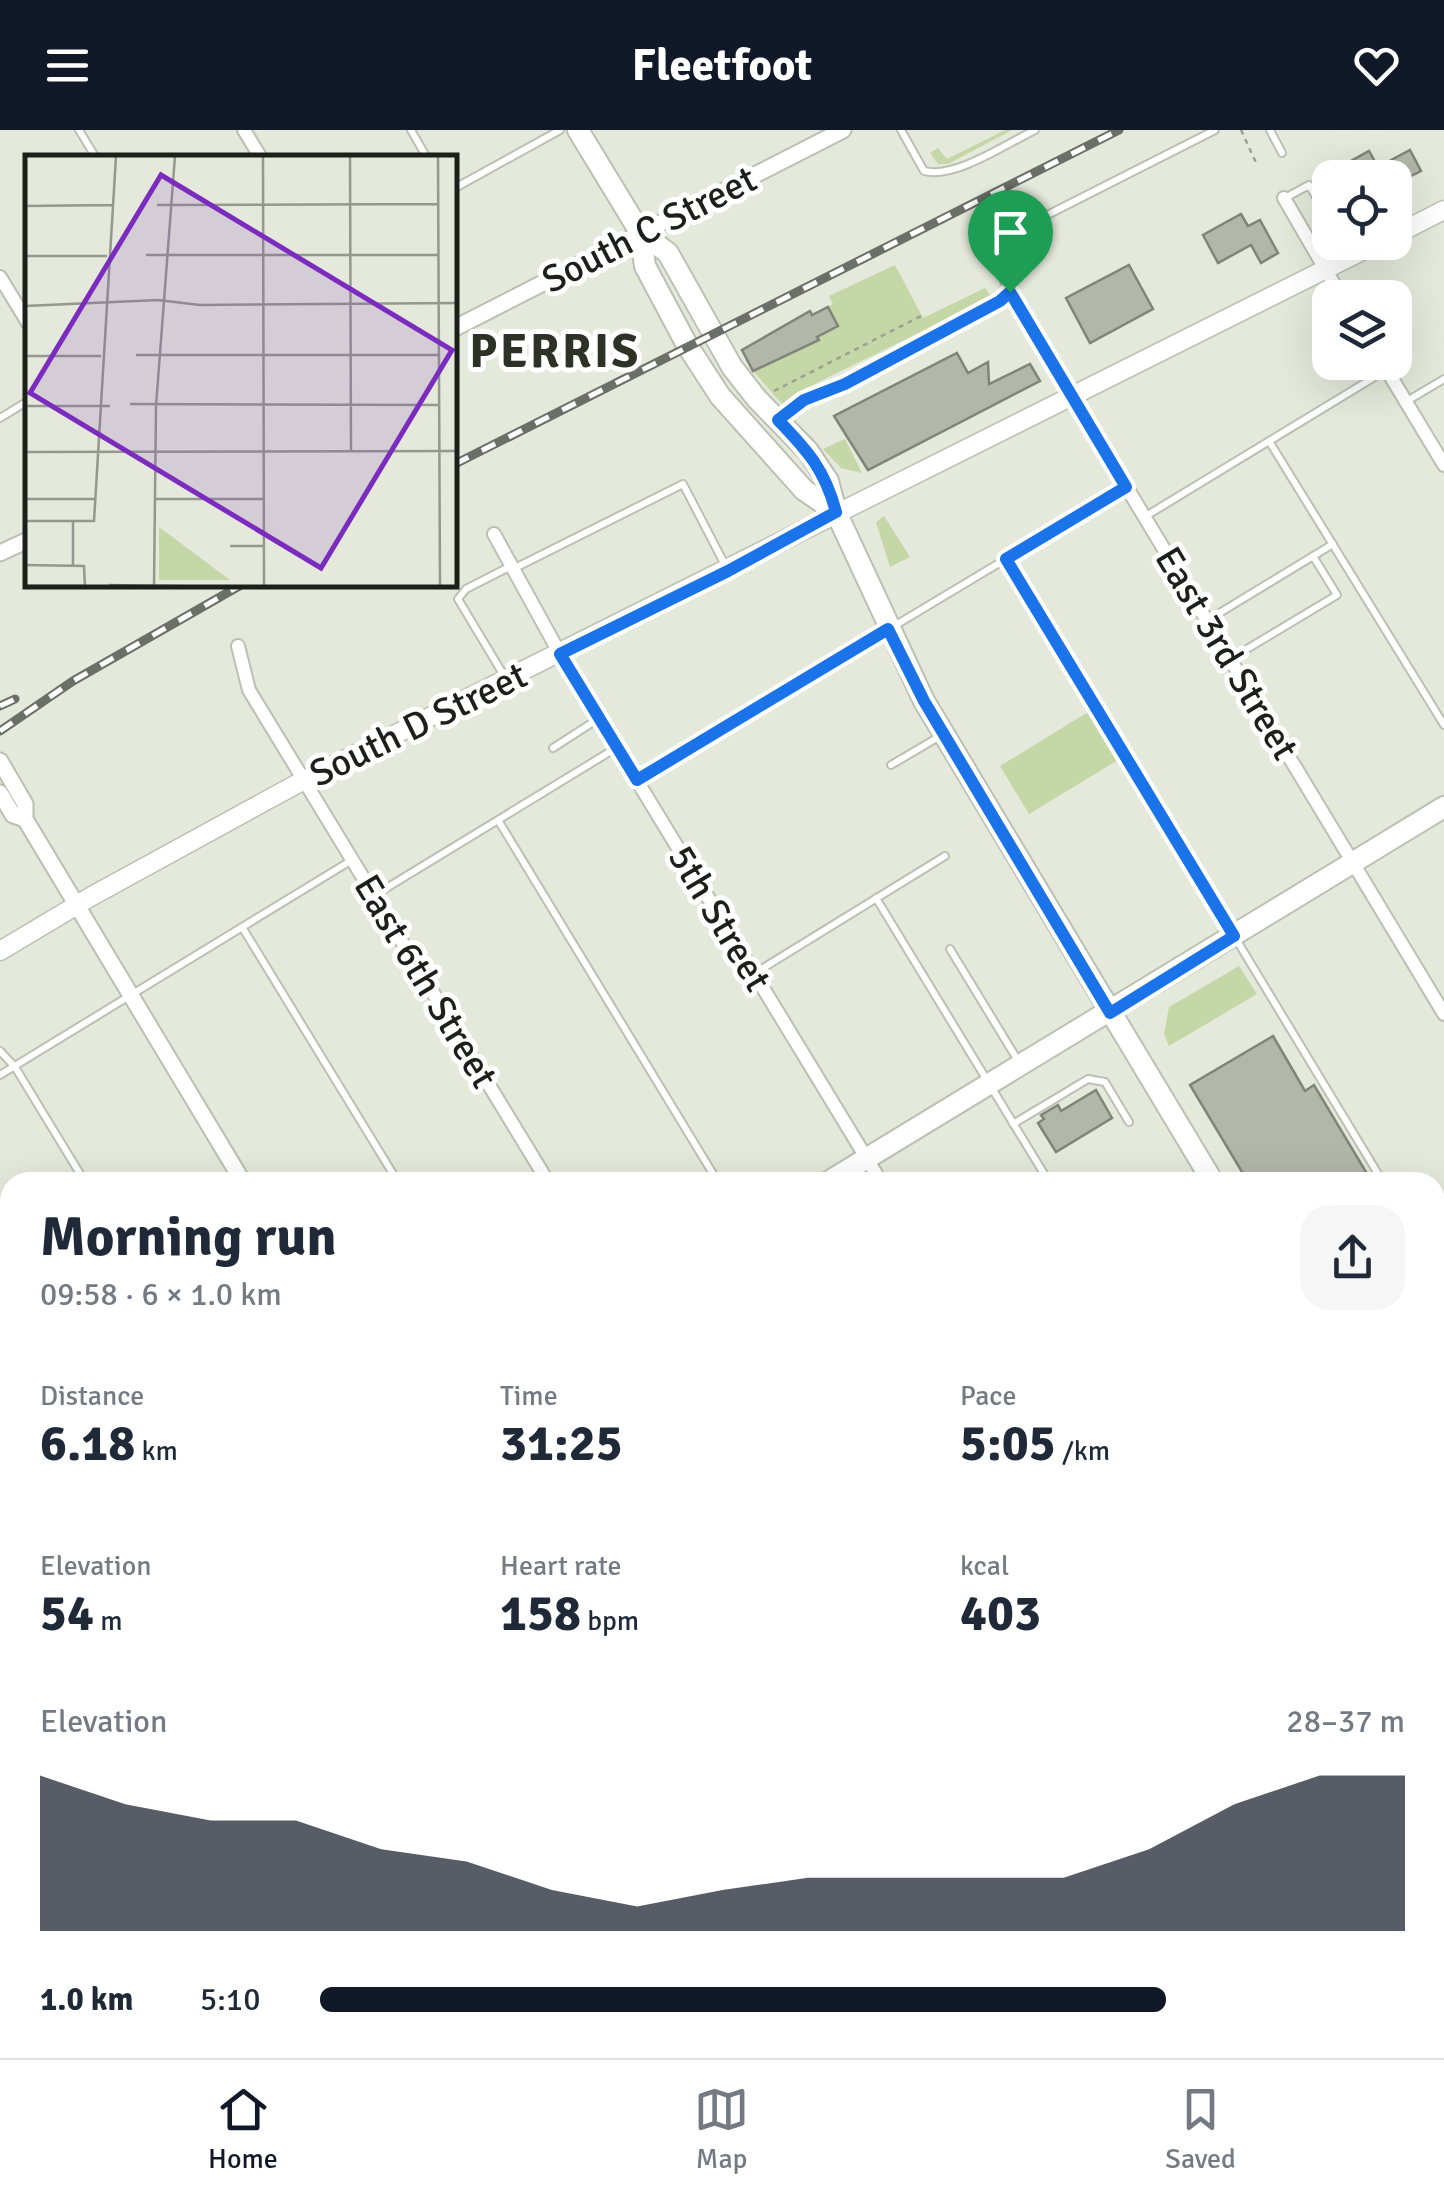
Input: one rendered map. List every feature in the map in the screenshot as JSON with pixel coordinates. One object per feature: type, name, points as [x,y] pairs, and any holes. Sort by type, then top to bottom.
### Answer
[{"type":"main road","points":[[578,130],[640,232],[668,253],[732,367],[808,451],[828,481],[836,512],[888,629],[944,734],[1207,1172]]},
{"type":"main road","points":[[1412,226],[1444,210]]},
{"type":"main road","points":[[640,232],[645,266],[687,345],[720,396],[804,490],[836,512]]},
{"type":"main road","name":"South D Street","points":[[0,951],[304,780],[1345,260]]},
{"type":"main road","points":[[845,1172],[1444,807]]},
{"type":"street","points":[[244,130],[259,155]]},
{"type":"street","name":"South C Street","points":[[458,326],[843,130]]},
{"type":"street","points":[[1284,198],[1331,280]]},
{"type":"street","points":[[0,277],[25,318]]},
{"type":"street","name":"East 3rd Street","points":[[1010,292],[1444,1014]]},
{"type":"street","points":[[1393,380],[1444,465]]},
{"type":"street","name":"5th Street","points":[[494,534],[560,654],[875,1172]]},
{"type":"street","points":[[0,553],[25,541]]},
{"type":"street","name":"East 6th Street","points":[[238,646],[249,690],[542,1172]]},
{"type":"street","points":[[0,761],[25,804],[24,819]]},
{"type":"street","points":[[0,793],[14,814],[24,819],[237,1172]]},
{"type":"lane","points":[[79,130],[94,155]]},
{"type":"lane","points":[[411,130],[425,155]]},
{"type":"lane","points":[[458,186],[560,130]]},
{"type":"lane","points":[[901,130],[924,171],[936,174],[952,171],[1035,130]]},
{"type":"lane","points":[[778,420],[804,400],[845,384],[1000,301],[1010,292],[994,259],[1002,238],[1215,130]]},
{"type":"lane","points":[[1270,130],[1282,152]]},
{"type":"lane","points":[[1284,198],[1309,185],[1312,190]]},
{"type":"lane","points":[[1406,402],[1444,378]]},
{"type":"lane","points":[[1145,517],[1363,380]]},
{"type":"lane","points":[[0,418],[25,404]]},
{"type":"lane","points":[[1269,441],[1444,725]]},
{"type":"lane","points":[[507,680],[459,604],[460,594],[512,568],[683,484],[728,571]]},
{"type":"lane","points":[[637,780],[1126,487]]},
{"type":"lane","points":[[1207,620],[1332,544]]},
{"type":"lane","points":[[1230,659],[1337,596],[1313,556]]},
{"type":"lane","points":[[1006,559],[1377,1172]]},
{"type":"lane","points":[[552,748],[599,718]]},
{"type":"lane","points":[[891,765],[944,734]]},
{"type":"lane","points":[[374,896],[617,748]]},
{"type":"lane","points":[[498,820],[712,1172]]},
{"type":"lane","points":[[754,974],[945,856]]},
{"type":"lane","points":[[0,1075],[132,998],[352,860]]},
{"type":"lane","points":[[876,898],[1042,1172]]},
{"type":"lane","points":[[242,927],[392,1172]]},
{"type":"lane","points":[[950,950],[1022,1066]]},
{"type":"lane","points":[[0,1050],[79,1172]]},
{"type":"lane","points":[[1013,1124],[1088,1079],[1105,1082],[1129,1122]]},
{"type":"path","points":[[1241,130],[1258,165]]},
{"type":"path","points":[[769,395],[921,316]]},
{"type":"green space","points":[[1012,130],[948,164],[938,164],[930,153],[938,148],[947,159]]},
{"type":"green space","points":[[895,265],[923,318],[985,288],[990,295],[796,393],[782,404],[753,371],[818,340],[828,307],[833,304],[829,296]]},
{"type":"green space","points":[[845,439],[862,473],[841,468],[823,449]]},
{"type":"green space","points":[[884,516],[910,557],[890,567],[876,522]]},
{"type":"green space","points":[[1088,712],[1118,760],[1029,814],[1000,766]]},
{"type":"green space","points":[[1239,966],[1257,994],[1169,1046],[1164,1034],[1169,1007]]},
{"type":"building","points":[[1410,150],[1421,171],[1412,176],[1412,160],[1391,160]]},
{"type":"building","points":[[1369,151],[1374,160],[1353,160]]},
{"type":"building","points":[[1241,214],[1248,226],[1260,220],[1278,253],[1261,263],[1251,245],[1218,263],[1203,235]]},
{"type":"building","points":[[1129,265],[1153,309],[1090,343],[1066,298]]},
{"type":"building","points":[[828,307],[838,326],[817,337],[819,340],[753,371],[742,350],[810,311],[812,315]]},
{"type":"building","points":[[957,353],[968,373],[988,362],[989,384],[1030,364],[1040,381],[868,470],[834,416]]},
{"type":"building","points":[[1273,1036],[1305,1091],[1314,1085],[1366,1172],[1242,1172],[1190,1085]]},
{"type":"building","points":[[1096,1090],[1112,1118],[1056,1152],[1038,1123],[1044,1119],[1041,1115],[1058,1105],[1061,1111]]},
{"type":"railway","points":[[458,462],[1119,130]]},
{"type":"railway","points":[[0,731],[73,681],[236,588]]},
{"type":"railway","points":[[0,706],[15,699]]},
{"type":"district","name":"PERRIS","points":[[555,350]]},
{"type":"route","points":[[1010,292],[1126,487],[1006,559],[1234,936],[1110,1013],[924,701],[888,629],[637,780],[560,654],[728,571],[836,512],[828,481],[808,451],[778,420],[804,400],[845,384],[1010,292]]}]
